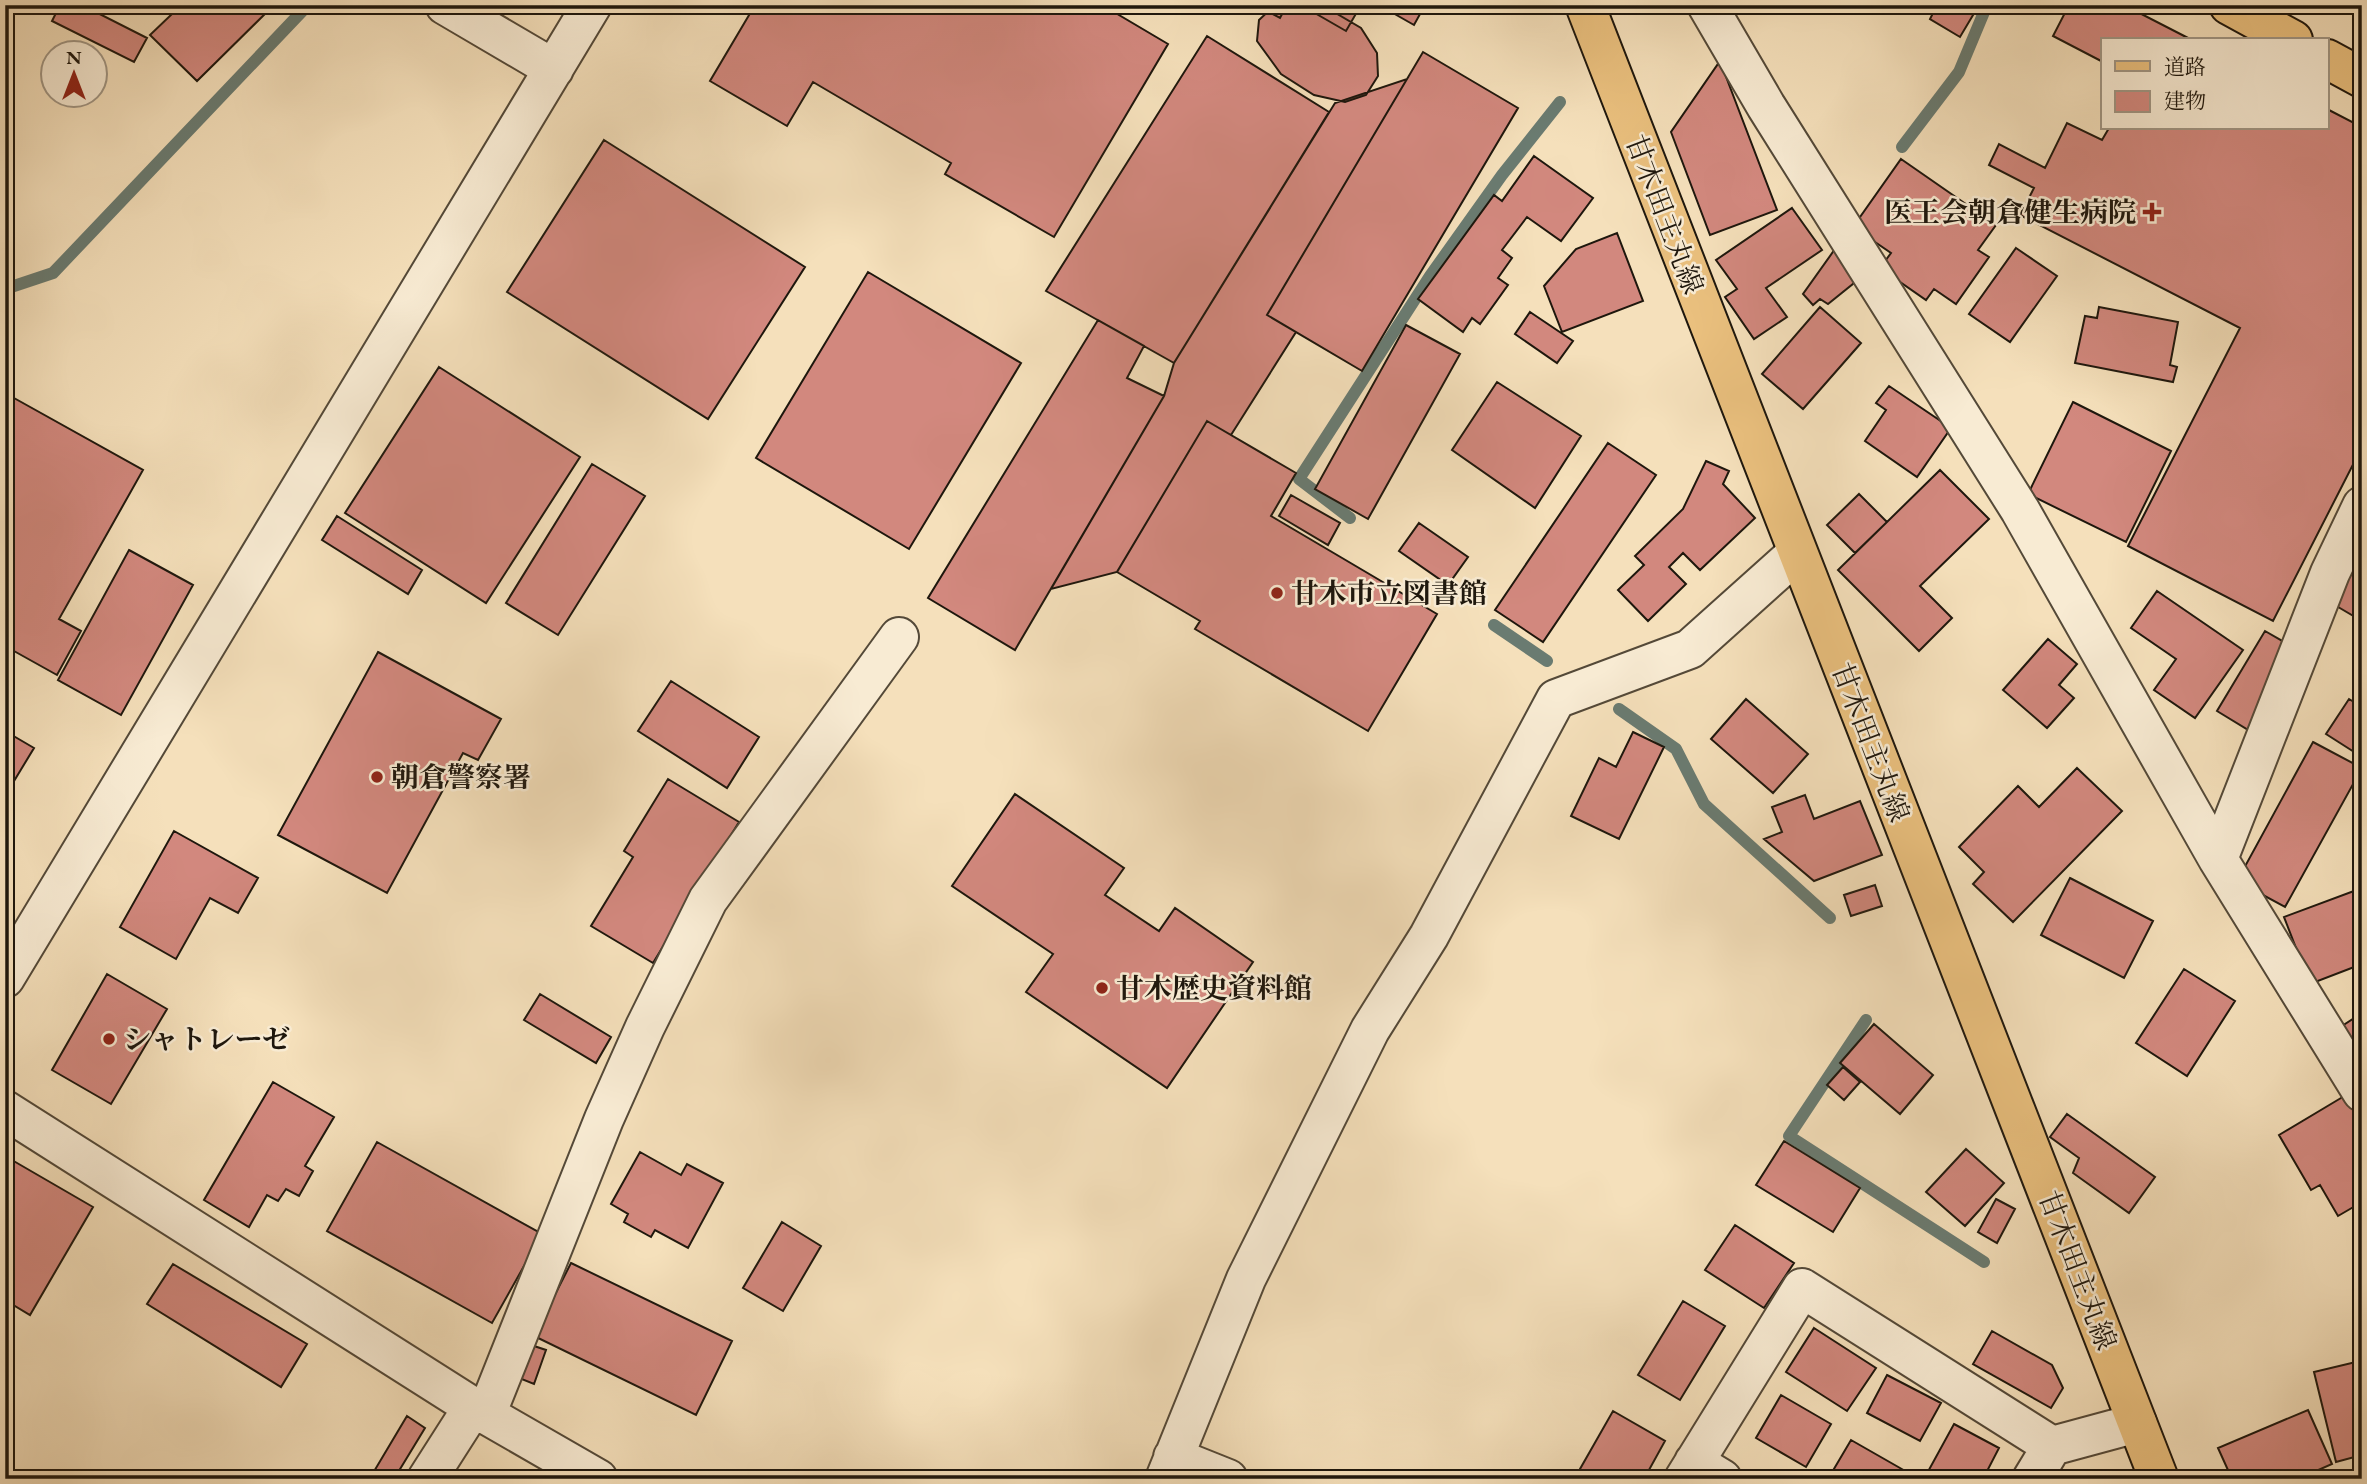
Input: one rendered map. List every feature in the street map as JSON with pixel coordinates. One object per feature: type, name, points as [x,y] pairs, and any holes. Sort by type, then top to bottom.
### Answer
[{"type":"main road","name":"甘木田主丸線","points":[[1585,5],[2159,1479]]},
{"type":"main road","points":[[2229,5],[2289,38]]},
{"type":"main road","points":[[2328,60],[2362,78]]},
{"type":"street","points":[[445,5],[554,69]]},
{"type":"street","points":[[5,978],[592,5]]},
{"type":"street","points":[[1707,5],[1766,106],[2020,510],[2218,859],[2362,1092]]},
{"type":"street","points":[[2218,859],[2330,573],[2362,506]]},
{"type":"street","points":[[1228,1479],[1169,1468],[1245,1279],[1370,1030],[1429,936],[1556,699],[1690,649],[1797,553]]},
{"type":"street","points":[[428,1479],[479,1411],[645,1027],[708,900],[899,636]]},
{"type":"street","points":[[5,1110],[479,1411],[598,1479]]},
{"type":"street","points":[[1700,1473],[1802,1288],[2052,1446]]},
{"type":"street","points":[[2032,1479],[2052,1446],[2137,1423]]},
{"type":"building","points":[[60,5],[82,5],[147,38],[134,62],[108,49],[108,38],[86,38],[52,21]]},
{"type":"building","points":[[163,5],[274,5],[197,81],[150,35],[172,14]]},
{"type":"building","points":[[755,5],[1102,5],[1168,44],[1054,237],[945,174],[951,163],[813,82],[787,126],[710,81]]},
{"type":"building","points":[[1256,5],[1287,5],[1280,18]]},
{"type":"building","points":[[1295,5],[1327,8],[1361,28],[1377,53],[1378,76],[1366,95],[1345,102],[1314,95],[1281,74],[1257,41],[1259,20],[1272,8]]},
{"type":"building","points":[[1301,5],[1361,5],[1346,31]]},
{"type":"building","points":[[1379,5],[1425,5],[1414,25]]},
{"type":"building","points":[[1937,5],[1979,5],[1960,37],[1930,19]]},
{"type":"building","points":[[2069,5],[2124,5],[2188,38],[2101,38],[2101,61],[2053,36]]},
{"type":"building","points":[[1207,36],[1329,112],[1174,363],[1046,291]]},
{"type":"building","points":[[1423,52],[1518,108],[1362,371],[1267,315]]},
{"type":"building","points":[[1720,61],[1777,210],[1710,235],[1671,132]]},
{"type":"building","points":[[1407,79],[1267,315],[1296,332],[1231,435],[1207,421],[1117,572],[1051,589],[1164,396],[1174,363],[1335,103]]},
{"type":"building","points":[[2328,110],[2362,127],[2362,447],[2273,621],[2128,546],[2240,328],[2020,215],[2034,188],[1989,165],[1999,144],[2045,168],[2067,123],[2102,140],[2108,130],[2328,130]]},
{"type":"building","points":[[604,140],[805,267],[708,419],[507,292]]},
{"type":"building","points":[[1534,156],[1593,198],[1561,241],[1527,217],[1502,250],[1512,258],[1498,278],[1508,285],[1480,324],[1472,318],[1463,332],[1418,299],[1494,195],[1502,201]]},
{"type":"building","points":[[1901,159],[1996,225],[1978,250],[1989,257],[1956,304],[1934,289],[1926,300],[1880,268],[1891,253],[1853,227]]},
{"type":"building","points":[[1792,208],[1822,250],[1766,288],[1787,317],[1754,339],[1725,297],[1737,289],[1716,260]]},
{"type":"building","points":[[1617,233],[1643,301],[1562,332],[1544,286],[1576,249]]},
{"type":"building","points":[[2016,248],[2057,276],[2010,342],[1969,314]]},
{"type":"building","points":[[1835,249],[1859,279],[1828,304],[1820,299],[1813,305],[1803,294]]},
{"type":"building","points":[[868,272],[1021,363],[909,549],[756,458]]},
{"type":"building","points":[[1820,307],[1861,343],[1803,409],[1762,374]]},
{"type":"building","points":[[2099,307],[2178,322],[2170,365],[2177,367],[2173,382],[2075,363],[2085,316],[2097,318]]},
{"type":"building","points":[[1530,312],[1573,341],[1557,363],[1515,334]]},
{"type":"building","points":[[1098,320],[1144,346],[1127,378],[1164,396],[1015,650],[928,598]]},
{"type":"building","points":[[1406,325],[1460,354],[1368,519],[1315,489]]},
{"type":"building","points":[[439,367],[580,457],[486,603],[345,513]]},
{"type":"building","points":[[1497,382],[1581,436],[1535,508],[1452,450]]},
{"type":"building","points":[[1889,386],[1951,428],[1917,477],[1865,441],[1886,410],[1876,403]]},
{"type":"building","points":[[5,393],[143,470],[59,619],[81,631],[57,675],[5,646]]},
{"type":"building","points":[[2073,402],[2171,451],[2126,542],[2028,494]]},
{"type":"building","name":"甘木市立図書館","points":[[1207,421],[1296,473],[1271,516],[1437,614],[1368,731],[1195,629],[1200,621],[1117,572]]},
{"type":"building","points":[[1608,443],[1656,475],[1543,642],[1495,610]]},
{"type":"building","points":[[1706,461],[1729,471],[1723,484],[1755,518],[1700,570],[1683,553],[1669,567],[1686,584],[1648,621],[1618,590],[1644,565],[1635,556],[1683,509]]},
{"type":"building","points":[[592,464],[645,496],[558,635],[506,603]]},
{"type":"building","points":[[1940,470],[1989,519],[1920,586],[1952,618],[1919,651],[1838,570]]},
{"type":"building","points":[[1859,494],[1887,522],[1855,553],[1827,525]]},
{"type":"building","points":[[1291,495],[1340,523],[1328,545],[1279,516]]},
{"type":"building","points":[[337,516],[422,570],[408,594],[322,540]]},
{"type":"building","points":[[1419,523],[1468,557],[1448,585],[1399,551]]},
{"type":"building","points":[[129,550],[193,585],[121,715],[58,680]]},
{"type":"building","points":[[2358,563],[2362,565],[2362,621],[2333,604]]},
{"type":"building","points":[[2157,591],[2243,650],[2195,718],[2154,690],[2176,659],[2131,628]]},
{"type":"building","points":[[2265,631],[2298,650],[2250,731],[2217,711]]},
{"type":"building","points":[[2048,639],[2077,664],[2059,685],[2074,698],[2047,728],[2003,690]]},
{"type":"building","points":[[378,652],[501,719],[478,760],[463,753],[387,893],[278,835]]},
{"type":"building","points":[[671,681],[759,737],[727,788],[638,731]]},
{"type":"building","points":[[1746,699],[1808,754],[1773,793],[1711,739]]},
{"type":"building","points":[[2349,699],[2362,707],[2362,757],[2326,734]]},
{"type":"building","points":[[5,731],[34,748],[5,796]]},
{"type":"building","points":[[1633,732],[1664,747],[1619,839],[1571,816],[1599,758],[1616,767]]},
{"type":"building","points":[[2313,742],[2362,768],[2285,907],[2237,881]]},
{"type":"building","points":[[2077,768],[2122,811],[2013,922],[1973,884],[1984,872],[1959,847],[2018,786],[2039,807]]},
{"type":"building","points":[[668,779],[739,822],[653,963],[591,926],[633,857],[624,851]]},
{"type":"building","points":[[1015,794],[1124,868],[1105,895],[1159,931],[1175,908],[1253,962],[1167,1088],[1026,992],[1053,954],[952,886]]},
{"type":"building","points":[[1805,795],[1814,819],[1860,801],[1882,855],[1814,881],[1764,839],[1782,832],[1772,807]]},
{"type":"building","points":[[174,831],[258,878],[238,913],[210,898],[176,959],[120,927]]},
{"type":"building","points":[[2070,878],[2153,921],[2124,978],[2041,935]]},
{"type":"building","points":[[1875,885],[1882,906],[1851,916],[1844,895]]},
{"type":"building","points":[[2362,888],[2362,964],[2310,984],[2284,917]]},
{"type":"building","points":[[2184,969],[2235,1001],[2187,1076],[2136,1043]]},
{"type":"building","name":"シャトレーゼ","points":[[107,974],[167,1009],[111,1104],[52,1070]]},
{"type":"building","points":[[540,994],[611,1037],[596,1063],[524,1020]]},
{"type":"building","points":[[2362,1013],[2362,1056],[2342,1026]]},
{"type":"building","points":[[1874,1024],[1933,1075],[1900,1114],[1840,1063]]},
{"type":"building","points":[[1843,1067],[1860,1082],[1844,1100],[1827,1085]]},
{"type":"building","points":[[273,1082],[334,1117],[305,1166],[313,1171],[299,1196],[286,1189],[278,1201],[267,1195],[249,1227],[204,1200]]},
{"type":"building","points":[[2346,1095],[2362,1121],[2362,1202],[2338,1216],[2320,1185],[2311,1190],[2279,1135]]},
{"type":"building","points":[[2067,1114],[2155,1177],[2129,1213],[2073,1173],[2079,1158],[2050,1137]]},
{"type":"building","points":[[1784,1141],[1860,1188],[1833,1232],[1756,1185]]},
{"type":"building","points":[[377,1142],[542,1234],[492,1323],[327,1231]]},
{"type":"building","points":[[1966,1149],[2004,1183],[1965,1226],[1926,1192]]},
{"type":"building","points":[[640,1152],[681,1175],[687,1164],[723,1183],[688,1248],[655,1230],[651,1237],[624,1222],[628,1214],[611,1204]]},
{"type":"building","points":[[5,1156],[93,1207],[30,1315],[5,1300]]},
{"type":"building","points":[[1996,1199],[2015,1209],[1997,1243],[1978,1232]]},
{"type":"building","points":[[782,1222],[821,1246],[783,1311],[743,1288]]},
{"type":"building","points":[[1735,1225],[1794,1263],[1764,1308],[1705,1270]]},
{"type":"building","points":[[571,1263],[732,1341],[696,1415],[534,1336]]},
{"type":"building","points":[[173,1264],[307,1344],[281,1387],[147,1304]]},
{"type":"building","points":[[1683,1301],[1725,1326],[1680,1400],[1638,1375]]},
{"type":"building","points":[[1814,1328],[1876,1368],[1847,1411],[1786,1372]]},
{"type":"building","points":[[1992,1331],[2052,1365],[2063,1388],[2051,1408],[1973,1364]]},
{"type":"building","points":[[531,1345],[546,1350],[534,1384],[519,1378]]},
{"type":"building","points":[[2360,1361],[2362,1455],[2336,1462],[2314,1372]]},
{"type":"building","points":[[1887,1375],[1941,1403],[1920,1441],[1867,1413]]},
{"type":"building","points":[[1781,1395],[1831,1424],[1806,1467],[1756,1438]]},
{"type":"building","points":[[2308,1410],[2332,1464],[2298,1479],[2232,1479],[2218,1448]]},
{"type":"building","points":[[1613,1411],[1665,1441],[1644,1479],[1596,1479],[1580,1469]]},
{"type":"building","points":[[407,1416],[425,1428],[394,1479],[385,1479],[373,1473]]},
{"type":"building","points":[[1954,1424],[1999,1448],[1983,1479],[1925,1477]]},
{"type":"building","points":[[1851,1440],[1914,1476],[1912,1479],[1828,1479]]},
{"type":"waterway","points":[[5,289],[53,273],[308,5]]},
{"type":"waterway","points":[[1902,147],[1959,72],[1987,5]]},
{"type":"waterway","points":[[1350,518],[1299,479],[1430,276],[1502,175],[1560,102]]},
{"type":"waterway","points":[[1494,625],[1547,661]]},
{"type":"waterway","points":[[1619,709],[1676,749],[1704,804],[1830,918]]},
{"type":"waterway","points":[[1866,1020],[1789,1136],[1984,1262]]},
{"type":"place","name":"医王会朝倉健生病院","points":[[2152,212]]},
{"type":"place","name":"甘木市立図書館","points":[[1277,593]]},
{"type":"place","name":"朝倉警察署","points":[[377,777]]},
{"type":"place","name":"甘木歴史資料館","points":[[1102,988]]},
{"type":"place","name":"シャトレーゼ","points":[[109,1039]]}]
